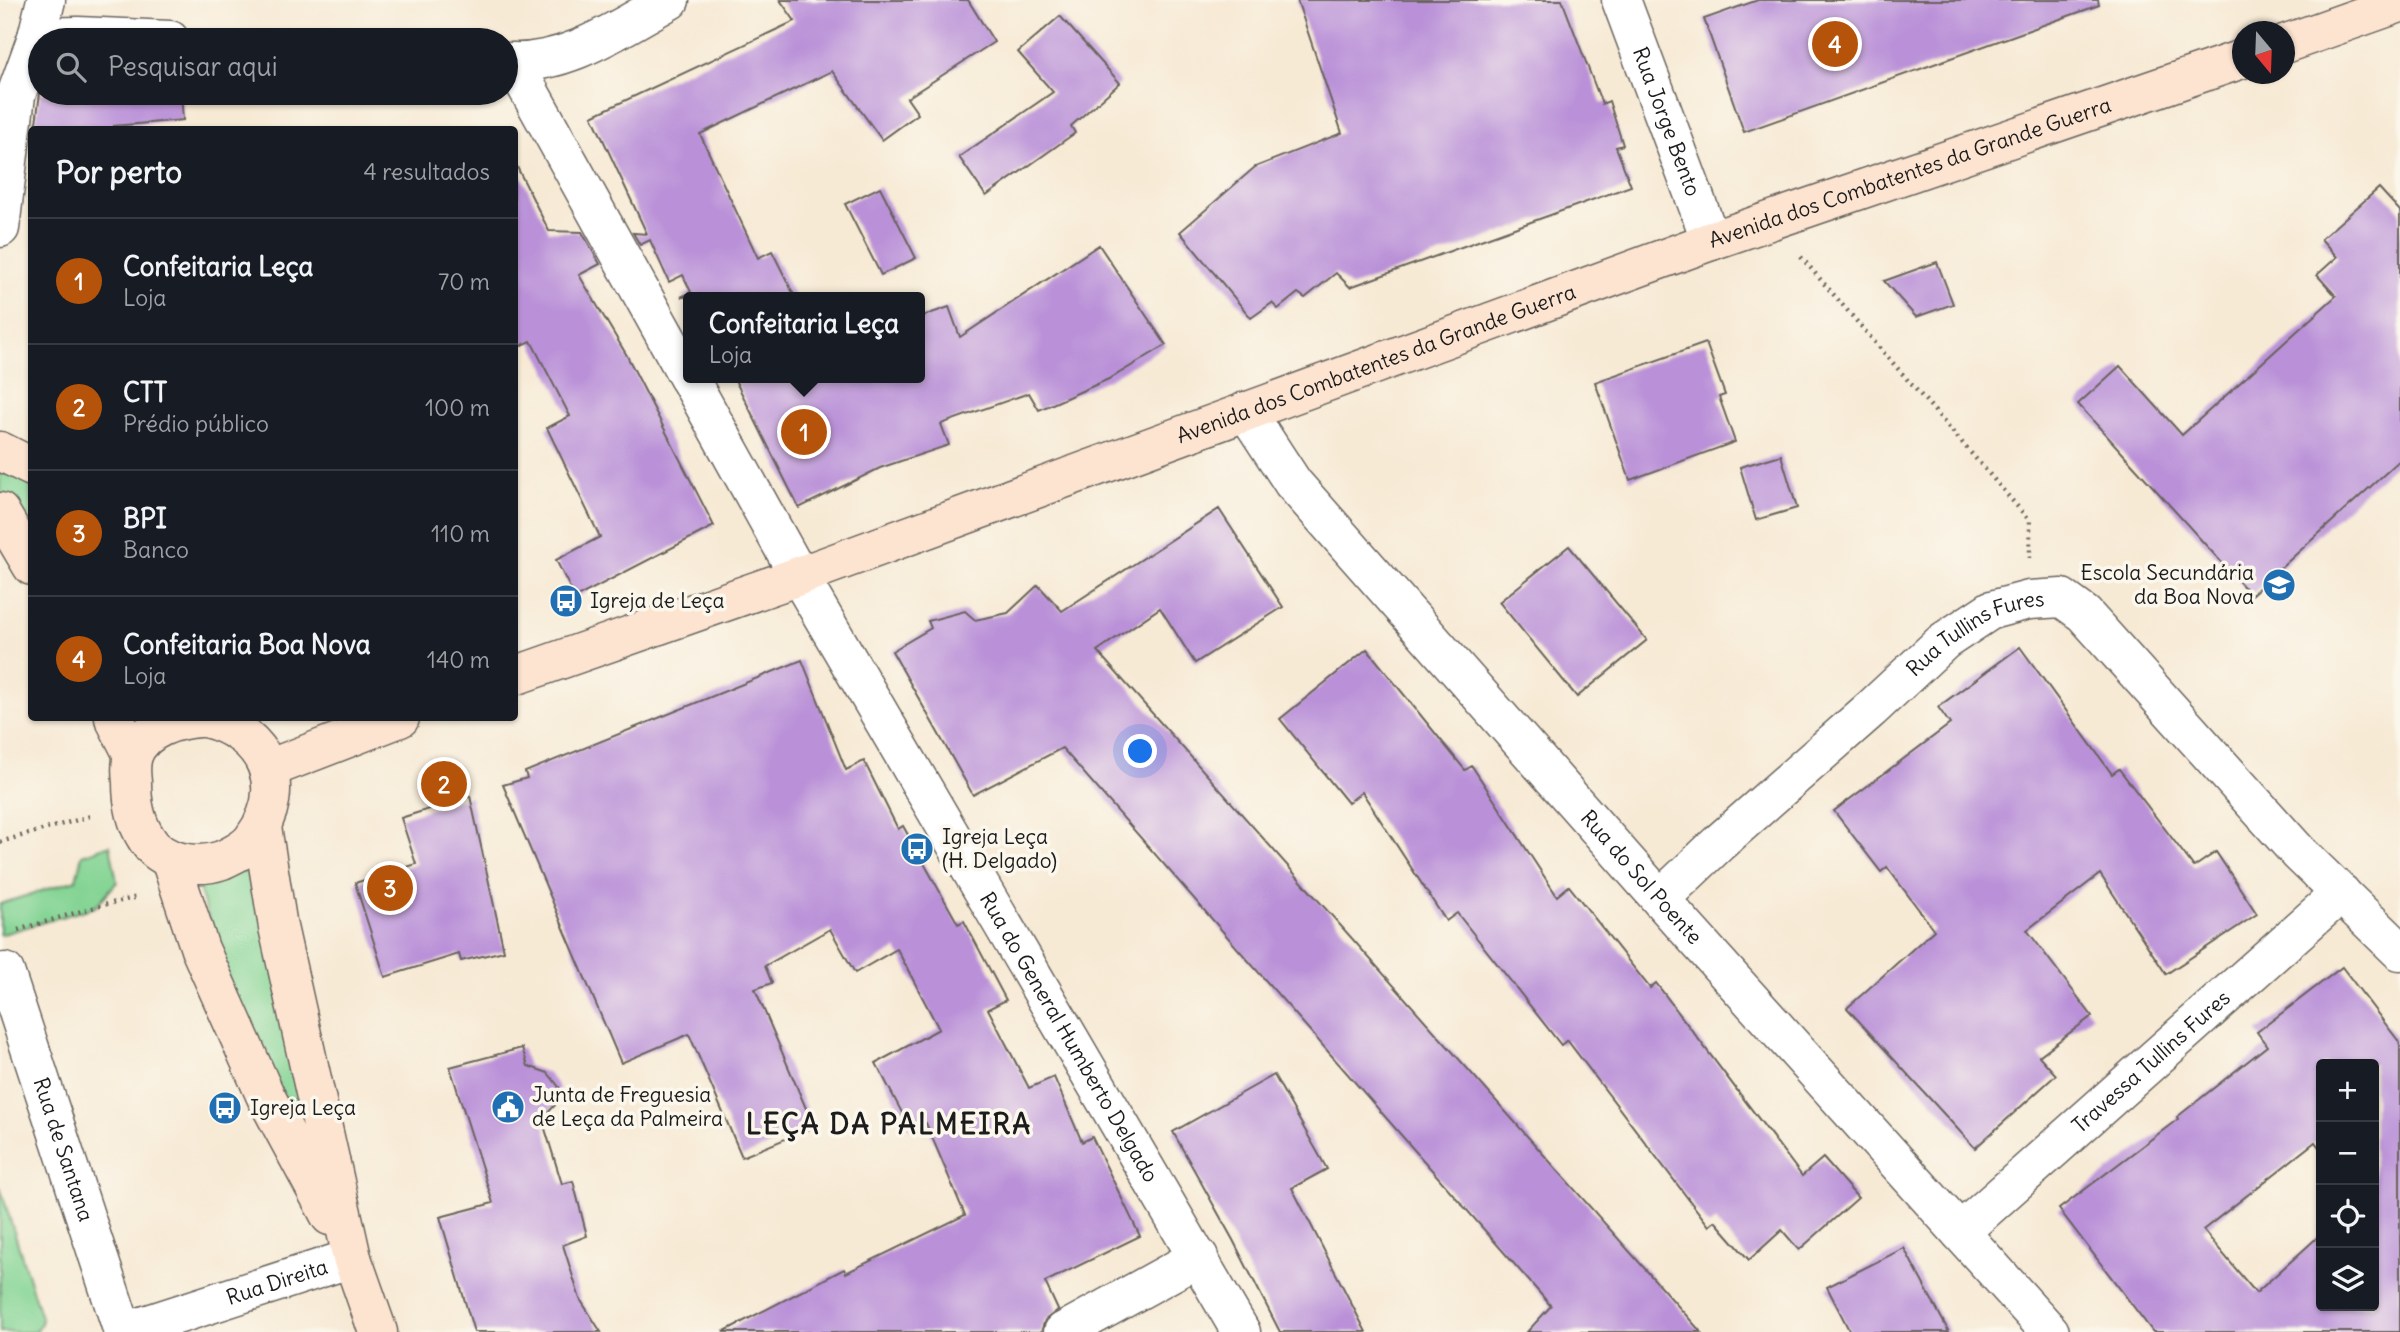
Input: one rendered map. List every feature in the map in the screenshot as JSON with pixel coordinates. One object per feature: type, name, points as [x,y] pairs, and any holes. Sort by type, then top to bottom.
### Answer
[{"type":"main road","points":[[2295,40],[2400,3]]},
{"type":"main road","name":"Avenida dos Combatentes da Grande Guerra","points":[[518,676],[799,576],[1711,241],[2232,62]]},
{"type":"main road","points":[[0,451],[28,465]]},
{"type":"main road","points":[[0,512],[28,559]]},
{"type":"main road","points":[[116,721],[134,755],[132,804],[146,840],[175,874],[200,949],[266,1097],[352,1258]]},
{"type":"main road","points":[[134,755],[146,738],[163,726],[178,721]]},
{"type":"main road","points":[[175,874],[191,864],[212,864],[232,856],[249,844],[262,827],[270,809],[272,789],[268,769],[259,749],[244,734],[218,721]]},
{"type":"main road","points":[[268,769],[392,721]]},
{"type":"main road","points":[[262,827],[278,928],[352,1258],[378,1332]]},
{"type":"street","points":[[39,28],[46,0]]},
{"type":"street","points":[[518,61],[556,58],[587,45],[670,0]]},
{"type":"street","name":"Rua Jorge Bento","points":[[1621,0],[1711,241]]},
{"type":"street","points":[[0,228],[8,92],[28,54]]},
{"type":"street","name":"Rua do General Humberto Delgado","points":[[518,78],[683,366]]},
{"type":"street","name":"Rua do General Humberto Delgado","points":[[692,383],[799,576],[1199,1256],[1241,1332]]},
{"type":"street","name":"Rua do Sol Poente","points":[[1246,411],[1293,483],[1660,900],[2050,1332]]},
{"type":"street","name":"Rua Tullins Fures","points":[[1660,900],[1720,842],[1944,641],[1991,610],[2029,600],[2062,598],[2084,614],[2299,853],[2400,951]]},
{"type":"street","name":"Travessa Tullins Fures","points":[[1960,1232],[2341,893]]},
{"type":"street","name":"Rua de Santana","points":[[0,973],[5,972],[123,1332]]},
{"type":"street","points":[[1063,1332],[1199,1256]]},
{"type":"street","name":"Rua Direita","points":[[123,1332],[352,1258]]},
{"type":"path","points":[[1770,222],[2030,521],[2029,600]]},
{"type":"path","points":[[0,842],[132,804]]},
{"type":"path","points":[[13,931],[95,907],[175,874]]},
{"type":"green space","points":[[0,451],[28,465],[28,561],[0,512]]},
{"type":"green space","points":[[249,844],[352,1258],[266,1097],[191,864]]},
{"type":"green space","points":[[110,845],[117,882],[95,907],[0,935],[0,904],[76,880],[82,855]]},
{"type":"green space","points":[[0,1187],[42,1321],[36,1332],[0,1332]]},
{"type":"building","points":[[780,0],[968,0],[994,42],[907,98],[918,114],[882,140],[832,71],[700,134],[758,258],[772,251],[792,292],[691,292],[683,275],[669,282],[650,240],[640,245],[633,233],[647,234],[592,116],[795,21]]},
{"type":"building","points":[[1297,0],[1562,0],[1602,104],[1609,101],[1623,145],[1616,147],[1631,186],[1350,287],[1336,273],[1305,298],[1298,293],[1278,309],[1272,303],[1251,318],[1180,232],[1255,167],[1342,133]]},
{"type":"building","points":[[1758,0],[2098,0],[2099,5],[1744,132],[1704,19]]},
{"type":"building","points":[[1060,16],[1120,83],[1071,126],[1075,133],[986,196],[959,157],[1053,92],[1018,52]]},
{"type":"building","points":[[38,105],[182,105],[183,120],[114,126],[36,126]]},
{"type":"building","points":[[518,169],[549,231],[582,232],[600,264],[579,275],[626,354],[714,526],[575,598],[556,560],[600,537],[547,428],[570,416],[531,341],[518,347]]},
{"type":"building","points":[[880,187],[916,258],[881,275],[845,204]]},
{"type":"building","points":[[2379,188],[2400,211],[2400,460],[2251,595],[2078,404],[2120,366],[2182,435],[2336,296],[2317,275],[2337,257],[2321,239]]},
{"type":"building","points":[[1099,245],[1166,345],[1111,378],[1039,410],[1029,393],[941,424],[949,445],[880,468],[799,508],[736,383],[925,383],[925,315],[949,307],[960,337]]},
{"type":"building","points":[[1937,262],[1953,304],[1916,317],[1884,281]]},
{"type":"building","points":[[1706,343],[1725,395],[1719,397],[1735,442],[1630,480],[1595,382]]},
{"type":"building","points":[[1781,455],[1797,508],[1756,520],[1740,467]]},
{"type":"building","points":[[1219,509],[1283,607],[1195,663],[1160,608],[1097,651],[1701,1332],[1527,1332],[1551,1306],[1062,748],[973,795],[892,651],[931,628],[928,621],[965,611],[975,620],[1008,613],[1038,585],[1062,611]]},
{"type":"building","points":[[1569,546],[1647,640],[1577,697],[1499,602]]},
{"type":"building","points":[[2020,647],[2112,774],[2119,769],[2194,867],[2216,852],[2257,914],[2166,974],[2100,874],[2027,930],[2092,1016],[2039,1056],[2056,1075],[1975,1148],[1847,1008],[1934,930],[1887,867],[1881,872],[1834,811],[1950,724],[1938,707]]},
{"type":"building","points":[[1367,649],[1465,770],[1472,766],[1557,896],[1569,886],[1650,988],[1656,983],[1802,1176],[1823,1158],[1858,1198],[1799,1250],[1782,1230],[1749,1260],[1715,1221],[1709,1226],[1567,1040],[1561,1045],[1457,913],[1446,921],[1362,792],[1348,803],[1280,719]]},
{"type":"building","points":[[802,660],[846,770],[864,761],[898,829],[903,826],[958,924],[964,921],[1006,1000],[988,1009],[1029,1088],[1054,1077],[1082,1142],[1092,1137],[1140,1236],[1045,1282],[1058,1310],[1045,1320],[1041,1332],[723,1332],[844,1269],[846,1273],[965,1215],[926,1123],[911,1130],[876,1063],[939,1029],[897,949],[855,973],[830,929],[765,966],[772,983],[755,989],[814,1127],[742,1157],[689,1034],[621,1063],[503,785],[527,778],[525,772]]},
{"type":"building","points":[[470,796],[504,951],[461,961],[459,954],[385,977],[355,883],[416,864],[401,818]]},
{"type":"building","points":[[2342,967],[2400,1043],[2400,1332],[2153,1332],[2059,1209],[2178,1119],[2177,1117],[2267,1046],[2257,1032]],"holes":[[[2316,1059],[2379,1059],[2379,1311],[2316,1311],[2316,1239],[2256,1293],[2203,1230],[2316,1143]]]},
{"type":"building","points":[[522,1048],[528,1066],[548,1073],[559,1087],[557,1103],[542,1119],[562,1184],[573,1181],[587,1236],[563,1245],[580,1299],[601,1332],[474,1332],[440,1217],[493,1203],[450,1067]]},
{"type":"building","points":[[1274,1075],[1327,1169],[1292,1188],[1366,1332],[1280,1332],[1173,1132]]},
{"type":"building","points":[[1904,1248],[1949,1332],[1850,1332],[1827,1287]]},
{"type":"place","name":"Confeitaria Boa Nova","points":[[1835,44]]},
{"type":"place","name":"Confeitaria Leça","points":[[804,432]]},
{"type":"place","name":"Escola Secundária da Boa Nova","points":[[2279,585]]},
{"type":"place","name":"Igreja de Leça","points":[[566,601]]},
{"type":"place","name":"CTT","points":[[444,784]]},
{"type":"place","name":"Igreja Leça (H. Delgado)","points":[[917,849]]},
{"type":"place","name":"BPI","points":[[390,888]]},
{"type":"place","name":"Junta de Freguesia de Leça da Palmeira","points":[[508,1107]]},
{"type":"place","name":"Igreja Leça","points":[[225,1108]]},
{"type":"district","name":"LEÇA DA PALMEIRA","points":[[889,1124]]}]
